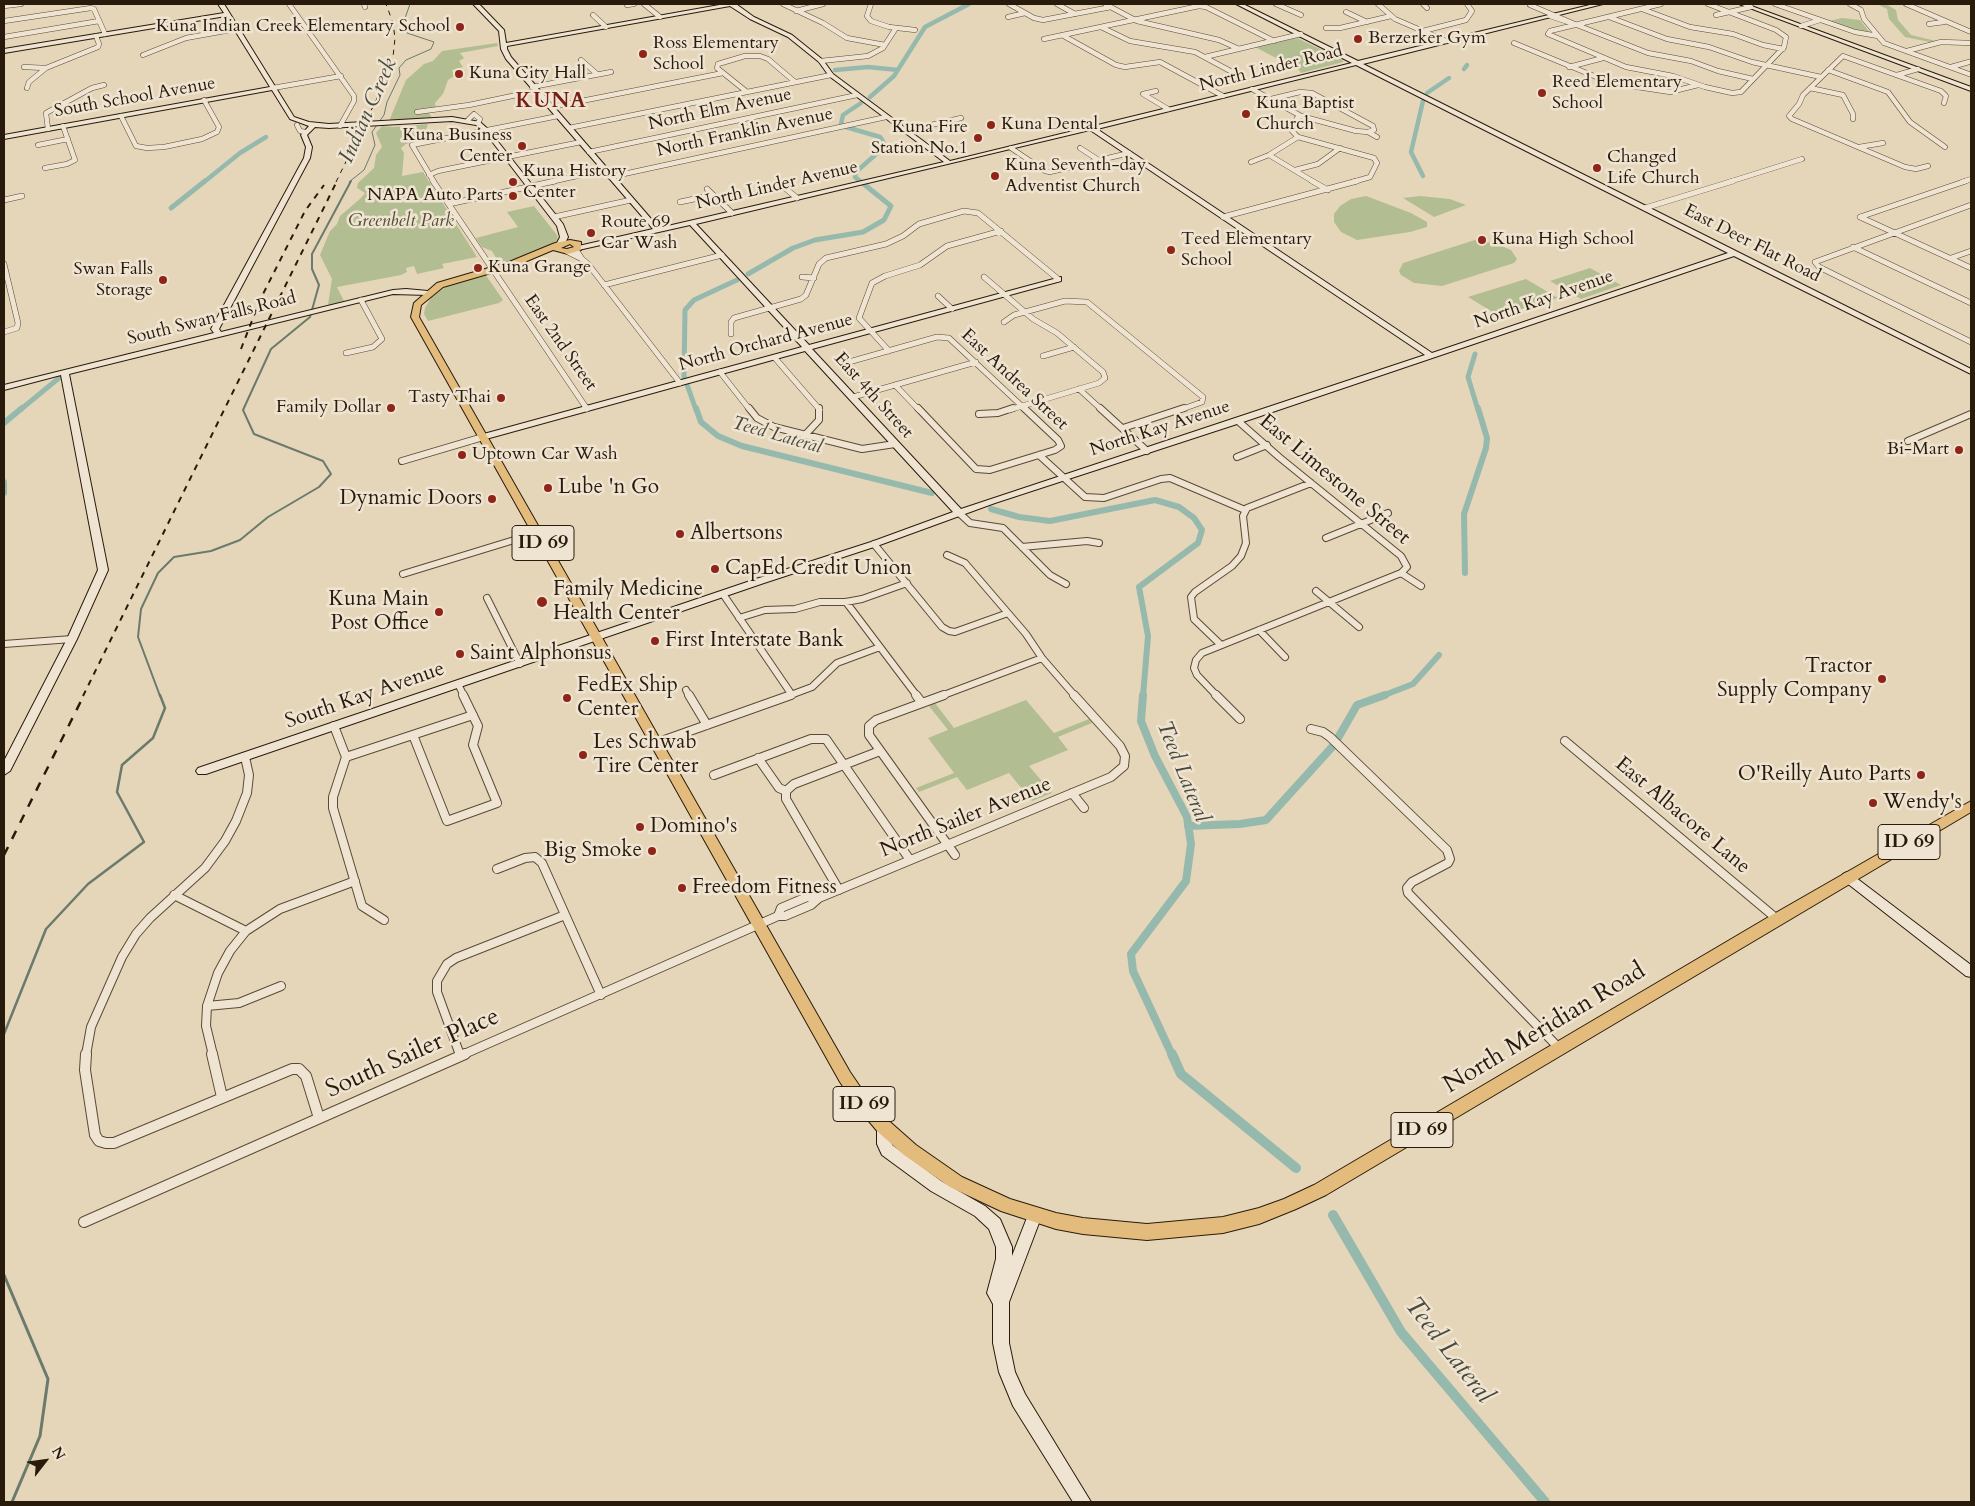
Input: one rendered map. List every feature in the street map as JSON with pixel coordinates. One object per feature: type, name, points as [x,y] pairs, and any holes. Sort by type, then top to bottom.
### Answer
[{"type":"main road","name":"North Linder Avenue","points":[[428,293],[451,280],[569,247]]},
{"type":"main road","points":[[428,293],[417,305],[415,317],[483,437]]},
{"type":"main road","name":"ID 69","points":[[483,437],[844,1077],[862,1102],[884,1127],[918,1156],[956,1182],[1007,1206],[1034,1215]]},
{"type":"main road","name":"North Meridian Road","points":[[1034,1215],[1083,1226],[1147,1232],[1184,1230],[1223,1225],[1259,1216],[1320,1190],[1971,806]]},
{"type":"street","points":[[4,6],[21,4]]},
{"type":"street","points":[[221,4],[292,118],[313,125],[340,126],[452,119],[478,123],[486,130],[554,217],[569,247],[582,259]]},
{"type":"street","points":[[289,4],[354,96],[354,101],[340,126]]},
{"type":"street","points":[[476,4],[502,31],[508,58],[658,231]]},
{"type":"street","points":[[627,5],[634,4]]},
{"type":"street","points":[[644,4],[660,17]]},
{"type":"street","points":[[504,45],[731,4],[752,18],[790,36],[821,61],[831,75],[949,163]]},
{"type":"street","points":[[783,4],[823,23],[847,38],[866,44],[885,45]]},
{"type":"street","points":[[796,11],[823,4]]},
{"type":"street","points":[[871,4],[867,12],[868,19],[878,24],[915,30]]},
{"type":"street","points":[[1009,4],[1036,19],[1048,20],[1110,7]]},
{"type":"street","points":[[1057,4],[1076,14]]},
{"type":"street","points":[[1105,4],[1134,20],[1219,40],[1239,49]]},
{"type":"street","name":"East Deer Flat Road","points":[[1239,4],[1971,372]]},
{"type":"street","points":[[1276,4],[1301,16]]},
{"type":"street","points":[[1378,4],[1384,7],[1391,16],[1446,41]]},
{"type":"street","points":[[1423,4],[1427,8]]},
{"type":"street","name":"North Linder Road","points":[[949,163],[1600,4]]},
{"type":"street","points":[[1661,4],[1550,31],[1548,34],[1626,67],[1673,76],[1698,85],[1737,93],[1741,92],[1783,49],[1786,42],[1784,34],[1708,4]]},
{"type":"street","points":[[1742,4],[1971,89]]},
{"type":"street","points":[[1775,4],[1855,32],[1878,36]]},
{"type":"street","points":[[1850,4],[1861,10],[1864,19],[1884,43],[1969,74]]},
{"type":"street","points":[[1906,4],[1971,32]]},
{"type":"street","points":[[1423,31],[1464,21],[1472,11],[1469,5]]},
{"type":"street","points":[[1528,5],[1570,24],[1577,25],[1648,54],[1691,61],[1718,71],[1753,79]]},
{"type":"street","points":[[1044,39],[1199,6],[1206,7],[1274,41]]},
{"type":"street","points":[[1716,15],[1751,7]]},
{"type":"street","points":[[4,21],[91,8],[94,9],[105,34]]},
{"type":"street","points":[[1795,10],[1805,8]]},
{"type":"street","points":[[1642,9],[1690,27],[1733,34],[1763,45],[1783,49]]},
{"type":"street","points":[[1346,12],[1366,22]]},
{"type":"street","points":[[1008,17],[1025,13]]},
{"type":"street","points":[[4,51],[227,14]]},
{"type":"street","points":[[593,15],[606,27]]},
{"type":"street","points":[[1326,28],[1340,28],[1391,16]]},
{"type":"street","points":[[1609,17],[1666,39],[1709,47],[1745,60],[1822,77]]},
{"type":"street","points":[[1800,26],[1822,20]]},
{"type":"street","points":[[4,37],[100,21]]},
{"type":"street","points":[[1929,24],[1945,22]]},
{"type":"street","points":[[1101,27],[1130,41],[1184,49],[1205,57],[1234,74],[1231,77],[1202,84]]},
{"type":"street","points":[[821,61],[868,56],[883,48],[896,28]]},
{"type":"street","points":[[143,55],[186,38],[236,29]]},
{"type":"street","points":[[1205,57],[1301,34]]},
{"type":"street","points":[[1062,35],[1118,66],[1131,67],[1160,62],[1223,96]]},
{"type":"street","points":[[27,88],[29,82],[46,68],[98,47],[99,44],[96,36]]},
{"type":"street","points":[[1907,52],[1941,42],[1971,43]]},
{"type":"street","points":[[1514,43],[1605,82],[1674,92],[1698,85]]},
{"type":"street","points":[[747,92],[723,73],[718,68],[718,64],[745,56],[760,56],[768,59],[795,82]]},
{"type":"street","points":[[1928,166],[1912,168],[1789,117],[1803,95],[1836,64],[1839,58],[1845,56],[1943,93],[1946,96],[1944,103]]},
{"type":"street","points":[[1569,67],[1603,58]]},
{"type":"street","points":[[581,60],[597,74]]},
{"type":"street","points":[[1951,67],[1969,62]]},
{"type":"street","points":[[24,66],[46,68]]},
{"type":"street","points":[[1890,72],[1910,66]]},
{"type":"street","points":[[1898,75],[1918,69]]},
{"type":"street","points":[[1828,70],[1888,92],[1910,122],[1945,148]]},
{"type":"street","points":[[417,112],[469,105],[611,72]]},
{"type":"street","points":[[551,107],[723,73]]},
{"type":"street","points":[[569,128],[831,75]]},
{"type":"street","points":[[273,88],[341,76]]},
{"type":"street","points":[[48,129],[46,113],[92,88],[104,85]]},
{"type":"street","name":"South School Avenue","points":[[4,137],[273,88]]},
{"type":"street","points":[[1810,88],[1843,95],[1853,114],[1853,119]]},
{"type":"street","points":[[1252,89],[1300,116],[1356,131],[1368,132],[1374,130],[1373,126],[1309,92],[1300,92],[1271,99]]},
{"type":"street","points":[[1648,98],[1652,90]]},
{"type":"street","points":[[1156,91],[1143,94],[1168,109]]},
{"type":"street","name":"North Elm Avenue","points":[[589,152],[857,95]]},
{"type":"street","points":[[121,116],[134,144],[147,148],[188,142],[214,135],[219,130],[204,100]]},
{"type":"street","points":[[469,105],[474,114],[480,119],[478,123]]},
{"type":"street","points":[[468,120],[474,114]]},
{"type":"street","points":[[486,130],[558,116]]},
{"type":"street","name":"North Franklin Avenue","points":[[610,177],[886,116]]},
{"type":"street","points":[[1224,217],[1370,177],[1377,162],[1376,160],[1365,154],[1298,137],[1292,131],[1297,118],[1300,116]]},
{"type":"street","points":[[905,131],[961,118]]},
{"type":"street","points":[[296,125],[300,131],[305,132]]},
{"type":"street","points":[[218,334],[215,329],[306,158],[309,147],[304,136],[305,132],[313,125]]},
{"type":"street","points":[[45,168],[67,164],[75,160],[64,126]]},
{"type":"street","points":[[1091,128],[1430,356]]},
{"type":"street","name":"East 2nd Street","points":[[486,130],[412,145],[429,175],[587,409]]},
{"type":"street","points":[[1368,132],[1377,137]]},
{"type":"street","points":[[1251,162],[1269,155],[1298,137]]},
{"type":"street","points":[[38,145],[68,140]]},
{"type":"street","points":[[429,175],[581,142]]},
{"type":"street","points":[[1859,147],[1883,143]]},
{"type":"street","points":[[1011,148],[1045,171],[1050,172],[1129,154]]},
{"type":"street","points":[[1080,148],[1100,161]]},
{"type":"street","points":[[1295,170],[1318,164],[1340,148]]},
{"type":"street","points":[[1269,155],[1328,190]]},
{"type":"street","points":[[1645,208],[1802,159]]},
{"type":"street","name":"North Linder Avenue","points":[[569,247],[611,241],[658,231],[949,163]]},
{"type":"street","points":[[449,204],[604,170]]},
{"type":"street","points":[[1971,179],[1860,217],[1971,268]]},
{"type":"street","points":[[777,186],[785,188],[797,198]]},
{"type":"street","points":[[707,189],[732,213]]},
{"type":"street","points":[[680,202],[713,194]]},
{"type":"street","points":[[4,200],[22,196]]},
{"type":"street","points":[[554,217],[631,200]]},
{"type":"street","points":[[1971,205],[1853,247],[1816,261],[1815,264],[1971,341]]},
{"type":"street","points":[[731,334],[731,322],[734,318],[801,299],[806,295],[820,264],[826,258],[886,244],[903,236],[925,221],[972,211],[978,213],[1058,279]]},
{"type":"street","name":"East 4th Street","points":[[692,223],[958,512],[970,523],[1003,528],[1050,575],[1066,584]]},
{"type":"street","points":[[849,362],[889,351],[859,318],[872,283],[877,279],[920,265],[947,246],[1000,231]]},
{"type":"street","points":[[569,247],[583,258],[684,382]]},
{"type":"street","points":[[1853,247],[1971,303]]},
{"type":"street","points":[[1950,258],[1971,251]]},
{"type":"street","name":"North Kay Avenue","points":[[596,638],[874,544],[992,500],[1148,451],[1735,253]]},
{"type":"street","points":[[604,285],[722,255]]},
{"type":"street","points":[[4,264],[18,323],[17,328],[4,332]]},
{"type":"street","points":[[802,277],[814,278]]},
{"type":"street","points":[[979,414],[994,414],[1022,406],[1099,383],[1105,378],[1103,372],[1074,347],[1057,333],[1040,324],[984,277]]},
{"type":"street","name":"North Orchard Avenue","points":[[483,437],[1058,279]]},
{"type":"street","name":"South Swan Falls Road","points":[[4,386],[361,300],[400,292],[428,293]]},
{"type":"street","points":[[938,296],[952,309]]},
{"type":"street","points":[[346,353],[373,347],[382,339],[361,300]]},
{"type":"street","points":[[1004,322],[1014,315],[1065,301],[1079,300],[1092,305],[1201,394],[1203,399],[1198,404],[1123,428]]},
{"type":"street","name":"East Andrea Street","points":[[889,351],[945,337],[952,339],[1058,440],[1060,446],[1055,450],[1039,455]]},
{"type":"street","points":[[1043,356],[1074,347]]},
{"type":"street","points":[[775,358],[820,410],[819,420],[805,435]]},
{"type":"street","points":[[853,398],[976,362]]},
{"type":"street","points":[[4,771],[72,639],[103,570],[65,372]]},
{"type":"street","points":[[720,372],[757,418],[774,427],[862,449],[895,444]]},
{"type":"street","points":[[894,386],[973,467],[980,471],[990,470],[1039,455],[1080,494],[1092,499],[1104,498],[1161,479],[1170,478],[1245,510]]},
{"type":"street","points":[[1079,389],[1148,451]]},
{"type":"street","points":[[1908,441],[1971,414]]},
{"type":"street","name":"East Limestone Street","points":[[1238,421],[1401,556],[1407,567],[1401,573]]},
{"type":"street","points":[[402,461],[483,437]]},
{"type":"street","points":[[1236,457],[1267,445]]},
{"type":"street","points":[[1221,645],[1194,619],[1191,597],[1195,592],[1232,566],[1240,556],[1246,543],[1243,516],[1245,510],[1254,504],[1311,483]]},
{"type":"street","points":[[1326,538],[1388,513]]},
{"type":"street","points":[[403,574],[537,533]]},
{"type":"street","points":[[1022,547],[1087,541],[1099,543]]},
{"type":"street","points":[[874,544],[942,627],[949,631],[964,629],[1008,613]]},
{"type":"street","points":[[947,555],[965,564],[1026,634],[1042,658],[876,720],[869,726],[869,735],[955,855]]},
{"type":"street","points":[[1240,719],[1197,675],[1194,668],[1196,660],[1202,653],[1401,573],[1421,586]]},
{"type":"street","points":[[739,618],[765,610],[795,609],[820,602],[846,602],[862,599],[907,584]]},
{"type":"street","points":[[1316,590],[1359,627]]},
{"type":"street","points":[[723,594],[792,695]]},
{"type":"street","points":[[487,598],[520,664]]},
{"type":"street","points":[[846,602],[922,703]]},
{"type":"street","points":[[1259,630],[1285,657]]},
{"type":"street","name":"South Kay Avenue","points":[[202,771],[596,638]]},
{"type":"street","points":[[4,644],[72,639]]},
{"type":"street","points":[[656,743],[792,695],[818,683],[837,663],[880,647]]},
{"type":"street","name":"North Sailer Avenue","points":[[759,926],[778,916],[785,916],[811,905],[819,898],[1111,777],[1124,766],[1125,756],[1120,746],[1042,658]]},
{"type":"street","points":[[413,735],[447,821],[497,803],[473,745],[478,726],[458,684]]},
{"type":"street","points":[[686,690],[707,725]]},
{"type":"street","points":[[346,758],[472,715]]},
{"type":"street","points":[[334,726],[346,758],[333,797],[333,808],[362,906],[384,920]]},
{"type":"street","points":[[1311,729],[1330,736],[1448,850],[1450,859],[1448,863],[1412,882],[1407,888],[1408,893],[1559,1048]]},
{"type":"street","points":[[714,776],[811,739],[822,738],[829,742],[910,860]]},
{"type":"street","name":"East Albacore Lane","points":[[1565,741],[1777,919]]},
{"type":"street","points":[[839,890],[786,800],[786,791],[792,785],[880,751]]},
{"type":"street","points":[[245,756],[249,776],[247,793],[236,821],[225,841],[205,868],[174,895],[136,934],[122,957],[91,1027],[86,1048],[85,1070],[95,1135],[99,1141],[106,1144],[122,1140],[284,1071],[299,1069],[306,1076],[319,1118]]},
{"type":"street","points":[[758,758],[779,788],[786,791]]},
{"type":"street","points":[[1072,793],[1084,808]]},
{"type":"street","points":[[497,869],[525,858],[535,857],[542,863],[601,995]]},
{"type":"street","points":[[1848,877],[1971,972]]},
{"type":"street","points":[[222,1097],[206,1026],[207,1006],[218,973],[230,951],[246,931],[280,909],[355,881]]},
{"type":"street","points":[[174,895],[246,931]]},
{"type":"street","points":[[460,1055],[437,992],[437,981],[441,972],[447,964],[456,958],[565,914]]},
{"type":"street","name":"South Sailer Place","points":[[84,1222],[460,1055],[759,926]]},
{"type":"street","points":[[207,1006],[239,1002],[281,986]]},
{"type":"street","points":[[884,1127],[886,1150],[936,1186],[980,1211],[995,1224],[1004,1247],[1004,1259],[995,1293],[1001,1302]]},
{"type":"street","points":[[1034,1215],[1001,1302],[1001,1343],[1006,1372],[1018,1400],[1083,1502]]},
{"type":"green space","points":[[1877,4],[1886,4],[1896,10],[1898,20],[1911,35],[1936,41],[1930,42],[1905,37],[1889,19],[1887,9]]},
{"type":"green space","points":[[1842,18],[1860,20],[1870,33],[1858,32],[1829,21]]},
{"type":"green space","points":[[1297,38],[1343,60],[1343,62],[1301,73],[1299,70],[1255,47]]},
{"type":"green space","points":[[497,43],[498,46],[460,53],[464,58],[459,61],[463,67],[452,70],[454,76],[448,80],[443,94],[435,103],[436,108],[429,113],[432,118],[389,121],[406,80],[424,64],[433,61],[442,51]]},
{"type":"green space","name":"Greenbelt Park","points":[[428,124],[422,140],[406,144],[401,148],[404,153],[402,176],[423,172],[477,257],[442,264],[444,268],[417,274],[414,266],[406,268],[407,272],[401,275],[337,287],[344,301],[328,305],[332,279],[320,255],[330,231],[337,224],[340,216],[365,193],[357,188],[358,183],[374,168],[376,155],[382,147],[376,133],[382,126]]},
{"type":"green space","points":[[1366,196],[1411,213],[1427,222],[1427,227],[1410,232],[1357,240],[1341,232],[1334,222],[1334,214],[1340,206],[1351,199]]},
{"type":"green space","points":[[1420,196],[1450,199],[1466,205],[1434,217],[1403,198]]},
{"type":"green space","points":[[534,206],[557,235],[558,240],[529,255],[496,264],[496,258],[492,251],[482,247],[476,238],[518,227],[507,212]]},
{"type":"green space","points":[[1481,238],[1485,242],[1495,243],[1511,250],[1517,259],[1514,263],[1442,286],[1414,283],[1401,275],[1399,271],[1403,263]]},
{"type":"green space","points":[[1590,268],[1621,285],[1581,299],[1550,281]]},
{"type":"green space","points":[[485,274],[503,300],[499,303],[428,321],[424,314],[425,308],[432,296],[449,285]]},
{"type":"green space","points":[[1526,279],[1558,298],[1499,316],[1468,297]]},
{"type":"green space","points":[[1026,700],[1054,733],[1089,719],[1092,723],[1058,737],[1068,750],[1029,766],[1052,793],[1032,801],[1009,773],[967,790],[957,777],[919,792],[916,788],[954,773],[928,738],[948,730],[929,706],[935,703],[954,728]]},
{"type":"waterway","name":"Indian Creek","points":[[349,182],[364,170],[375,145],[372,132],[384,115],[387,102],[400,75],[399,68],[406,60],[431,49],[434,42],[407,33],[404,21],[410,4]]},
{"type":"waterway","name":"Teed Lateral","points":[[898,70],[925,27],[969,4]]},
{"type":"waterway","points":[[1464,69],[1467,65]]},
{"type":"waterway","points":[[835,70],[868,67],[898,70]]},
{"type":"waterway","name":"Teed Lateral","points":[[870,97],[894,76],[898,70]]},
{"type":"waterway","points":[[1427,93],[1449,78]]},
{"type":"waterway","points":[[1423,101],[1411,152],[1423,176]]},
{"type":"waterway","name":"Teed Lateral","points":[[841,124],[843,115],[861,103]]},
{"type":"waterway","name":"Teed Lateral","points":[[846,127],[880,137],[884,143],[883,148],[856,172],[855,177],[861,182]]},
{"type":"waterway","points":[[204,182],[240,153],[266,137]]},
{"type":"waterway","points":[[171,208],[205,181]]},
{"type":"waterway","name":"Indian Creek","points":[[160,696],[138,637],[141,609],[158,573],[174,557],[211,551],[240,540],[268,517],[319,487],[331,474],[323,461],[254,434],[243,410],[271,349],[310,317],[319,285],[312,269],[312,254],[351,181]]},
{"type":"waterway","name":"Teed Lateral","points":[[748,274],[793,248],[815,240],[863,232],[884,220],[891,206],[860,181]]},
{"type":"waterway","name":"Teed Lateral","points":[[696,410],[684,376],[685,310],[694,300],[737,280]]},
{"type":"waterway","points":[[1475,354],[1468,377],[1478,410]]},
{"type":"waterway","points":[[20,410],[59,378]]},
{"type":"waterway","points":[[4,423],[22,408]]},
{"type":"waterway","name":"Teed Lateral","points":[[696,408],[701,422],[718,436],[742,446],[932,493]]},
{"type":"waterway","points":[[1465,573],[1464,514],[1486,448],[1487,438],[1478,408]]},
{"type":"waterway","points":[[4,482],[4,493]]},
{"type":"waterway","name":"Teed Lateral","points":[[991,509],[1019,517],[1050,521],[1155,500],[1179,507],[1194,518],[1202,530],[1198,543],[1139,587],[1148,636],[1143,696]]},
{"type":"waterway","points":[[1382,696],[1413,684],[1439,655]]},
{"type":"waterway","name":"Indian Creek","points":[[4,1034],[46,929],[88,884],[144,842],[117,792],[122,765],[153,738],[165,708],[160,695]]},
{"type":"waterway","name":"Teed Lateral","points":[[1143,695],[1141,721],[1155,756],[1187,817],[1188,826]]},
{"type":"waterway","points":[[1338,738],[1357,705],[1385,695]]},
{"type":"waterway","points":[[1188,826],[1240,824],[1266,820],[1333,746]]},
{"type":"waterway","name":"Teed Lateral","points":[[1172,1055],[1133,971],[1131,954],[1186,881],[1191,844],[1188,826]]},
{"type":"waterway","name":"Teed Lateral","points":[[1172,1054],[1181,1074],[1296,1168]]},
{"type":"waterway","name":"Teed Lateral","points":[[1333,1215],[1401,1332],[1545,1502]]},
{"type":"waterway","name":"Indian Creek","points":[[4,1275],[48,1379],[40,1436],[12,1502]]},
{"type":"railway","points":[[336,182],[387,78],[393,57],[395,38],[393,23],[386,4]]},
{"type":"railway","points":[[83,696],[337,181]]},
{"type":"railway","points":[[241,349],[260,300],[305,211],[324,185]]},
{"type":"railway","points":[[4,855],[84,695]]},
{"type":"place","name":"Kuna Indian Creek Elementary School","points":[[460,27]]},
{"type":"place","name":"Berzerker Gym","points":[[1358,39]]},
{"type":"place","name":"Ross Elementary School","points":[[643,54]]},
{"type":"place","name":"Kuna City Hall","points":[[459,74]]},
{"type":"place","name":"Reed Elementary School","points":[[1542,93]]},
{"type":"place","name":"Kuna Baptist Church","points":[[1246,114]]},
{"type":"place","name":"Kuna Dental","points":[[991,125]]},
{"type":"place","name":"Kuna Fire Station No.1","points":[[978,138]]},
{"type":"place","name":"Kuna Business Center","points":[[522,146]]},
{"type":"place","name":"Changed Life Church","points":[[1597,168]]},
{"type":"place","name":"Kuna Seventh-day Adventist Church","points":[[995,176]]},
{"type":"place","name":"Kuna History Center","points":[[513,182]]},
{"type":"place","name":"NAPA Auto Parts","points":[[513,196]]},
{"type":"place","name":"Route 69 Car Wash","points":[[591,233]]},
{"type":"place","name":"Kuna High School","points":[[1482,240]]},
{"type":"place","name":"Teed Elementary School","points":[[1171,250]]},
{"type":"place","name":"Kuna Grange","points":[[478,268]]},
{"type":"place","name":"Swan Falls Storage","points":[[163,280]]},
{"type":"place","name":"Tasty Thai","points":[[501,398]]},
{"type":"place","name":"Family Dollar","points":[[391,408]]},
{"type":"place","name":"Bi-Mart","points":[[1959,450]]},
{"type":"place","name":"Uptown Car Wash","points":[[462,455]]},
{"type":"place","name":"Lube 'n Go","points":[[548,488]]},
{"type":"place","name":"Dynamic Doors","points":[[492,499]]},
{"type":"place","name":"Albertsons","points":[[680,534]]},
{"type":"place","name":"CapEd Credit Union","points":[[715,569]]},
{"type":"place","name":"Family Medicine Health Center","points":[[542,602]]},
{"type":"place","name":"Kuna Main Post Office","points":[[439,612]]},
{"type":"place","name":"First Interstate Bank","points":[[655,641]]},
{"type":"place","name":"Saint Alphonsus","points":[[460,654]]},
{"type":"place","name":"Tractor Supply Company","points":[[1882,679]]},
{"type":"place","name":"FedEx Ship Center","points":[[567,698]]},
{"type":"place","name":"Les Schwab Tire Center","points":[[583,755]]},
{"type":"place","name":"O'Reilly Auto Parts","points":[[1921,775]]},
{"type":"place","name":"Wendy's","points":[[1873,803]]},
{"type":"place","name":"Domino's","points":[[640,827]]},
{"type":"place","name":"Big Smoke","points":[[652,851]]},
{"type":"place","name":"Freedom Fitness","points":[[682,888]]},
{"type":"district","name":"KUNA","points":[[551,102]]}]
